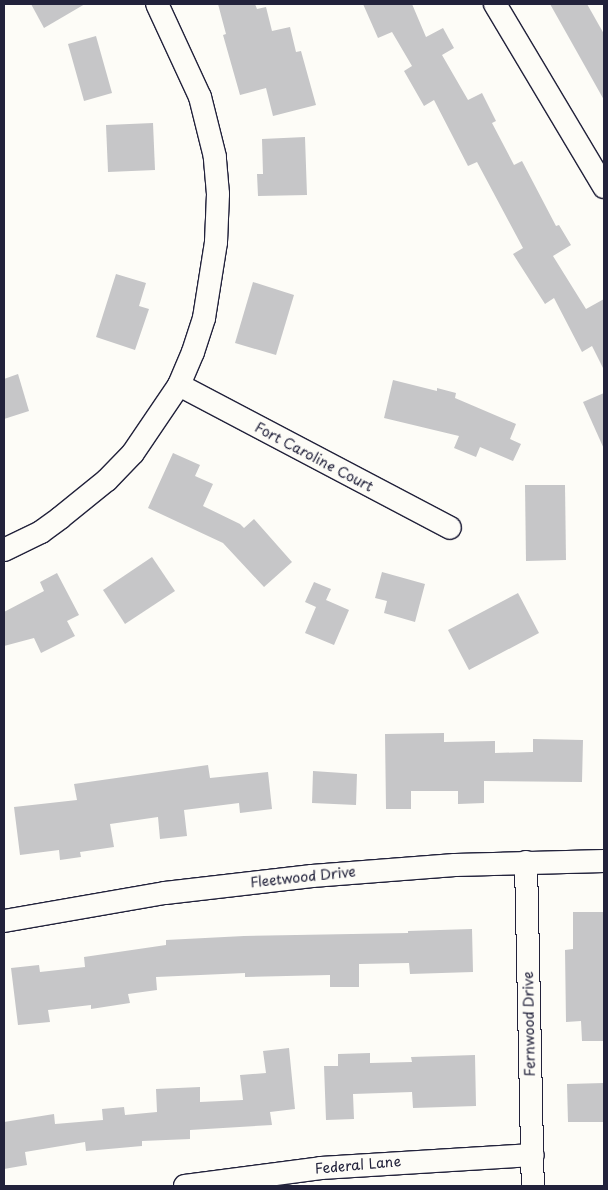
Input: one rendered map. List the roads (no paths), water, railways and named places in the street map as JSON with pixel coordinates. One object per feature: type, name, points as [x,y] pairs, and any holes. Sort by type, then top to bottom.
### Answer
[{"type":"street","points":[[4,550],[41,532],[107,480],[146,436],[179,385],[199,337],[209,301],[216,242],[217,175],[212,138],[200,98],[157,4]]},
{"type":"street","points":[[495,4],[604,187]]},
{"type":"street","name":"Fort Caroline Court","points":[[179,385],[450,528]]},
{"type":"street","name":"Fleetwood Drive","points":[[4,921],[165,893],[312,876],[455,865],[604,861]]},
{"type":"street","name":"Fernwood Drive","points":[[526,862],[533,1186]]},
{"type":"street","name":"Federal Lane","points":[[185,1186],[321,1168],[533,1155]]}]
